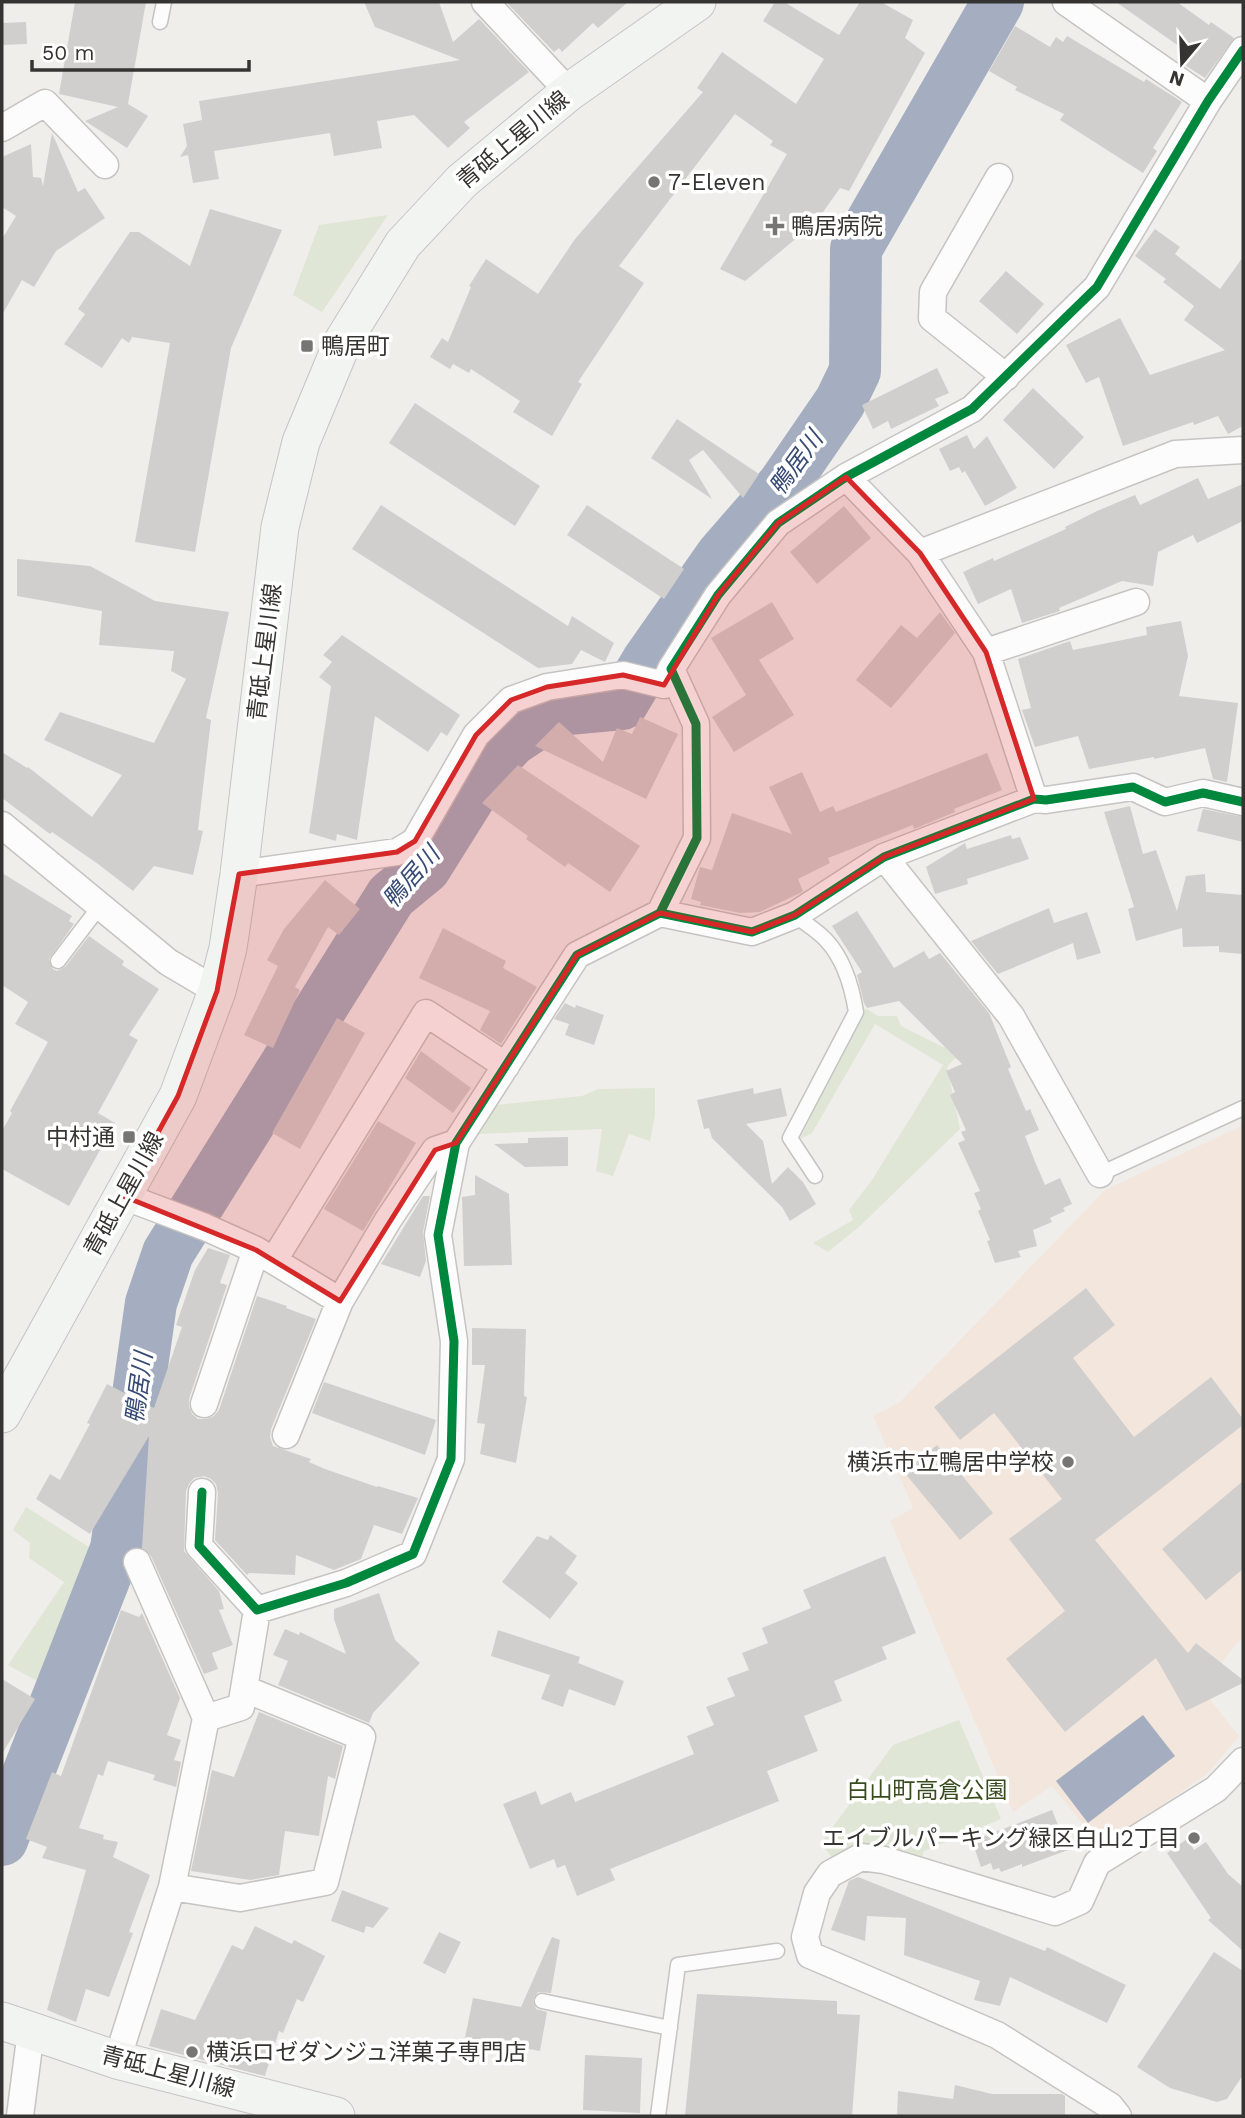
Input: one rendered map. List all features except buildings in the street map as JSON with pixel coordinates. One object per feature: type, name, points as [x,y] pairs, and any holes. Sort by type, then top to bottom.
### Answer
[{"type":"main road","name":"青砥上星川線","points":[[2,1414],[178,1096],[217,991],[228,948],[239,874],[280,527],[301,442],[343,341],[403,244],[462,181],[569,92],[697,2]]},
{"type":"main road","name":"青砥上星川線","points":[[16,2026],[117,2060],[336,2116]]},
{"type":"street","points":[[485,2],[569,92]]},
{"type":"street","points":[[1066,2],[1208,101]]},
{"type":"street","points":[[662,676],[718,595],[778,523],[846,477],[972,409],[1097,288],[1208,101],[1243,50]]},
{"type":"street","points":[[2,128],[45,103],[105,165]]},
{"type":"street","points":[[999,177],[933,292],[932,318],[1006,377]]},
{"type":"street","points":[[920,553],[1175,454],[1243,450]]},
{"type":"street","points":[[846,477],[920,553],[986,652],[1034,799]]},
{"type":"street","points":[[986,652],[1136,601]]},
{"type":"street","points":[[239,874],[397,852],[415,841],[477,735],[511,700],[547,687],[623,675],[662,676]]},
{"type":"street","points":[[257,1610],[346,1583],[413,1554],[451,1459],[454,1341],[438,1235],[456,1143],[577,955],[660,913],[697,838],[695,724],[662,676]]},
{"type":"street","points":[[660,913],[752,932],[795,915],[884,857],[1034,799],[1046,800],[1133,787],[1165,802],[1203,793],[1243,803]]},
{"type":"street","points":[[2,825],[168,962],[217,991]]},
{"type":"street","points":[[884,857],[1011,1016],[1100,1174]]},
{"type":"street","points":[[204,1404],[265,1255],[426,1013],[506,1066]]},
{"type":"street","points":[[286,1435],[340,1301],[388,1220],[435,1150],[456,1143]]},
{"type":"street","points":[[123,1196],[205,1227],[265,1255],[340,1301]]},
{"type":"street","points":[[202,1492],[199,1546],[257,1610]]},
{"type":"street","points":[[117,2060],[172,1886],[206,1718],[137,1562]]},
{"type":"street","points":[[206,1718],[241,1707],[257,1610]]},
{"type":"street","points":[[172,1886],[240,1898],[325,1882],[362,1737],[245,1689]]},
{"type":"street","points":[[1118,2116],[1110,2106],[997,2035],[810,1955],[805,1937],[817,1893],[830,1874],[861,1857],[884,1860],[1055,1912],[1080,1901],[1097,1863],[1216,1789],[1243,1761]]},
{"type":"street","points":[[16,2026],[20,2116]]},
{"type":"lane","points":[[160,22],[164,2]]},
{"type":"lane","points":[[58,961],[100,906]]},
{"type":"lane","points":[[795,915],[826,940],[845,971],[856,1012],[790,1138],[815,1176]]},
{"type":"lane","points":[[1100,1174],[1243,1108]]},
{"type":"lane","points":[[658,2116],[678,1965],[777,1951]]},
{"type":"lane","points":[[542,2001],[670,2028]]},
{"type":"highlighted area","points":[[846,477],[920,553],[986,652],[1034,799],[884,857],[795,915],[752,932],[660,913],[577,955],[456,1143],[435,1150],[340,1301],[256,1250],[123,1196],[178,1096],[217,991],[239,874],[397,852],[415,841],[476,735],[511,700],[547,687],[623,675],[664,685],[718,595],[778,523]]},
{"type":"shaded area","name":"横浜市立鴨居中学校","points":[[1243,1125],[1243,1636],[1201,1688],[1239,1736],[1208,1773],[1102,1848],[1052,1786],[1013,1812],[890,1521],[913,1508],[873,1416],[900,1402],[1105,1190]]},
{"type":"green space","points":[[388,215],[322,312],[293,295],[319,225]]},
{"type":"green space","points":[[865,1008],[878,1016],[897,1016],[901,1026],[943,1047],[961,1046],[964,1049],[947,1067],[960,1129],[860,1226],[828,1252],[813,1243],[853,1220],[849,1210],[872,1180],[943,1065],[875,1024],[812,1133],[800,1139]]},
{"type":"green space","points":[[655,1088],[655,1115],[650,1141],[629,1134],[613,1176],[596,1171],[602,1129],[479,1134],[497,1105],[582,1096],[598,1089]]},
{"type":"green space","points":[[26,1507],[103,1556],[50,1688],[8,1665],[64,1582],[29,1558],[30,1543],[13,1530]]},
{"type":"green space","name":"白山町高倉公園","points":[[959,1720],[1001,1819],[924,1851],[920,1863],[835,1862],[821,1843],[893,1745]]},
{"type":"water","points":[[1143,1715],[1175,1756],[1088,1823],[1056,1781]]},
{"type":"waterway","name":"鴨居川","points":[[2,1840],[116,1549],[151,1303],[168,1253],[391,896],[425,868],[492,761],[512,740],[557,710],[622,704],[647,662],[722,555],[783,485],[840,402],[855,371],[856,249],[998,2]]},
{"type":"cycle path","points":[[660,913],[697,838],[696,724],[671,669],[718,595],[778,523],[846,477],[972,409],[1097,287],[1208,101],[1243,50]]},
{"type":"cycle path","points":[[202,1492],[199,1546],[257,1610],[346,1583],[413,1554],[451,1459],[454,1341],[438,1235],[456,1143],[577,955],[660,913],[752,932],[795,915],[884,857],[1034,799],[1046,800],[1133,787],[1165,802],[1203,793],[1243,802]]},
{"type":"place","name":"7-Eleven","points":[[654,182]]},
{"type":"place","name":"鴨居病院","points":[[775,226]]},
{"type":"place","name":"鴨居町","points":[[307,346]]},
{"type":"place","name":"中村通","points":[[129,1137]]},
{"type":"place","name":"横浜市立鴨居中学校","points":[[1068,1462]]},
{"type":"place","name":"エイブルパーキング緑区白山2丁目","points":[[1194,1838]]},
{"type":"place","name":"横浜ロゼダンジュ洋菓子専門店","points":[[192,2052]]}]
